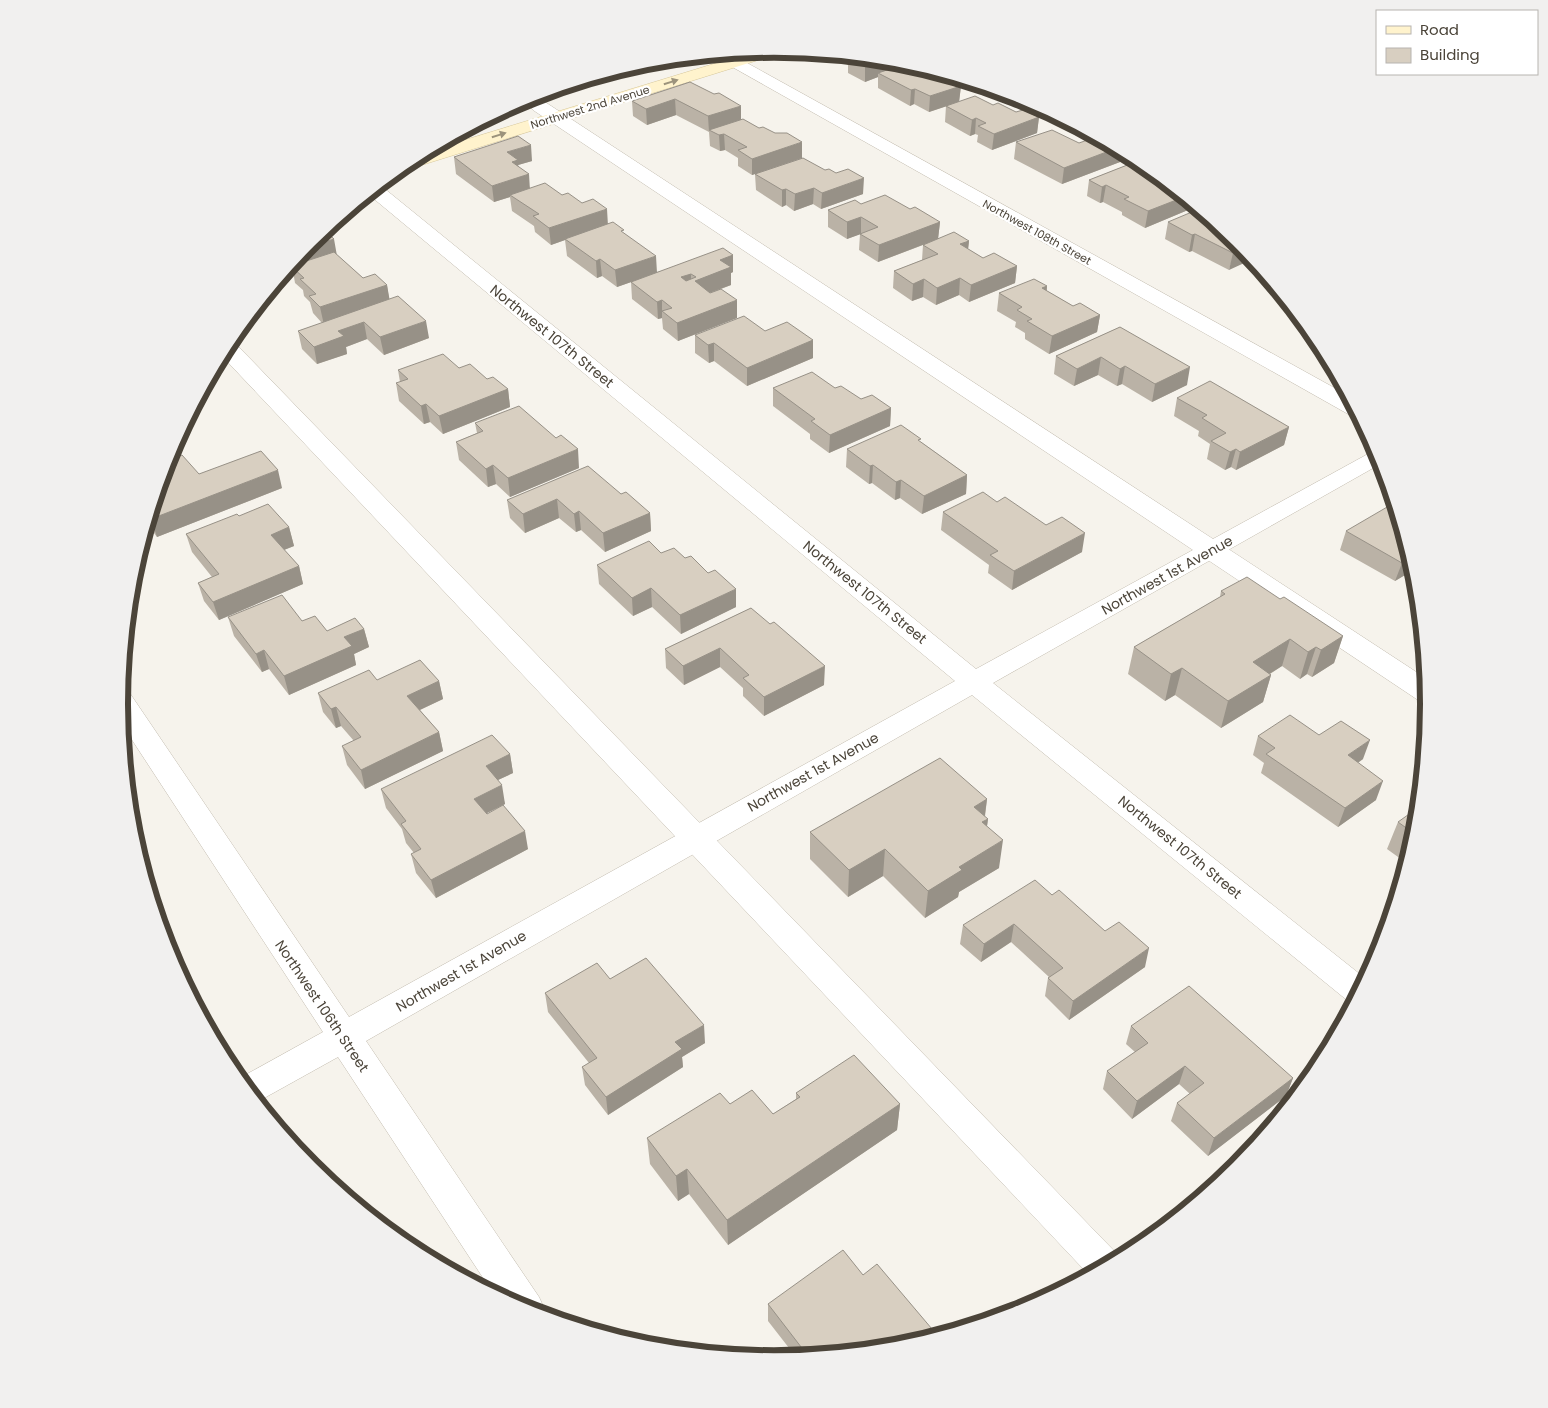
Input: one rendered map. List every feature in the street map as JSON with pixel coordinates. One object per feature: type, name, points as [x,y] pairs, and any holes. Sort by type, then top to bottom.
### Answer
[{"type":"street","name":"Northwest 108th Street","points":[[728,59],[1346,404]]},
{"type":"street","name":"Northwest 2nd Avenue","points":[[488,124],[548,112],[718,60]]},
{"type":"street","name":"Northwest 2nd Avenue","points":[[437,153],[683,64]]},
{"type":"street","points":[[548,112],[1420,687]]},
{"type":"street","name":"Northwest 107th Street","points":[[377,193],[974,682],[1355,989]]},
{"type":"street","points":[[231,353],[1101,1261]]},
{"type":"street","name":"Northwest 1st Avenue","points":[[254,1088],[696,837],[1372,460]]},
{"type":"street","name":"Northwest 106th Street","points":[[128,714],[517,1297]]},
{"type":"building","points":[[891,69],[961,86],[930,96],[915,89],[911,90],[878,73]]},
{"type":"building","points":[[690,82],[714,94],[719,93],[741,106],[708,116],[675,99],[646,109],[632,101]]},
{"type":"building","points":[[975,96],[993,105],[998,103],[1016,112],[1023,110],[1039,117],[994,134],[978,126],[986,123],[976,118],[972,120],[946,106]]},
{"type":"building","points":[[743,119],[759,128],[763,127],[775,133],[787,133],[802,142],[752,159],[738,150],[747,147],[724,134],[719,135],[709,130]]},
{"type":"building","points":[[1052,130],[1079,143],[1089,140],[1109,151],[1064,168],[1016,142]]},
{"type":"building","points":[[518,136],[531,145],[507,152],[518,160],[512,162],[529,174],[492,186],[454,157]]},
{"type":"building","points":[[803,158],[825,170],[829,169],[836,173],[848,169],[864,178],[822,193],[814,188],[795,194],[786,189],[782,190],[755,174]]},
{"type":"building","points":[[1130,164],[1178,199],[1148,211],[1124,199],[1129,197],[1106,185],[1102,187],[1089,180]]},
{"type":"building","points":[[545,183],[562,195],[568,193],[582,203],[593,199],[607,209],[549,228],[533,216],[539,214],[510,195]]},
{"type":"building","points":[[885,195],[910,209],[915,207],[940,222],[879,245],[860,234],[878,227],[861,217],[847,222],[828,210],[855,200],[861,204]]},
{"type":"building","points":[[1193,212],[1236,252],[1233,253],[1195,234],[1192,235],[1168,222]]},
{"type":"building","points":[[613,222],[624,230],[621,231],[656,256],[615,270],[600,259],[596,261],[565,239]]},
{"type":"building","points":[[954,232],[969,241],[960,244],[983,258],[994,253],[1017,266],[971,285],[960,278],[937,288],[924,279],[913,284],[894,271],[938,254],[923,245]]},
{"type":"building","points":[[330,235],[334,239],[322,243]]},
{"type":"building","points":[[723,248],[733,255],[720,260],[731,267],[695,281],[710,293],[721,289],[737,300],[677,323],[662,311],[672,308],[662,300],[657,302],[631,282]],"holes":[[[691,274],[696,277],[686,281],[681,277]]]},
{"type":"building","points":[[334,252],[363,278],[375,274],[387,285],[320,307],[309,296],[316,294],[300,279],[304,278],[295,270],[303,262]]},
{"type":"building","points":[[1034,279],[1047,286],[1042,288],[1073,306],[1080,303],[1100,315],[1052,336],[1027,321],[1032,319],[1017,310],[1022,307],[999,293]]},
{"type":"building","points":[[398,296],[426,321],[380,337],[364,322],[338,331],[344,336],[314,347],[298,331]]},
{"type":"building","points":[[744,316],[765,331],[787,322],[813,340],[747,368],[714,343],[708,345],[695,335]]},
{"type":"building","points":[[1120,327],[1190,367],[1155,384],[1125,366],[1120,369],[1101,357],[1077,369],[1056,356]]},
{"type":"building","points":[[443,354],[459,368],[470,364],[487,379],[493,377],[508,389],[439,416],[426,404],[421,406],[396,383],[408,379],[398,370]]},
{"type":"building","points":[[812,372],[835,388],[841,386],[861,399],[872,395],[891,408],[830,435],[811,421],[815,419],[773,388]]},
{"type":"building","points":[[1210,381],[1289,427],[1240,452],[1236,449],[1230,452],[1211,441],[1226,433],[1202,418],[1207,415],[1177,398]]},
{"type":"building","points":[[519,406],[556,438],[561,435],[578,449],[508,478],[493,465],[486,469],[456,442],[483,431],[475,423]]},
{"type":"building","points":[[901,425],[921,439],[918,440],[967,475],[924,496],[901,480],[896,482],[847,449]]},
{"type":"building","points":[[261,451],[278,470],[156,517],[177,457],[182,455],[199,474]]},
{"type":"building","points":[[588,466],[621,494],[626,492],[650,513],[603,533],[579,511],[574,514],[557,499],[523,514],[507,500]]},
{"type":"building","points":[[983,492],[997,502],[1005,497],[1046,525],[1062,517],[1085,533],[1014,571],[990,555],[998,551],[943,512]]},
{"type":"building","points":[[268,504],[289,527],[271,535],[299,566],[213,602],[198,583],[219,574],[186,534]]},
{"type":"building","points":[[1389,506],[1404,562],[1402,563],[1346,531]]},
{"type":"building","points":[[649,541],[661,553],[674,548],[685,558],[691,556],[708,573],[715,570],[736,589],[680,615],[651,588],[632,598],[597,565]]},
{"type":"building","points":[[1247,577],[1280,599],[1284,597],[1343,636],[1321,650],[1316,647],[1308,652],[1290,639],[1253,662],[1271,675],[1228,701],[1182,668],[1171,674],[1134,647],[1225,594],[1221,591]]},
{"type":"building","points":[[282,595],[302,621],[315,616],[327,631],[355,618],[364,629],[344,637],[352,646],[284,676],[264,650],[256,654],[228,617]]},
{"type":"building","points":[[751,608],[770,624],[774,622],[825,666],[764,697],[743,678],[749,675],[720,648],[683,666],[665,649]]},
{"type":"building","points":[[420,660],[439,681],[407,696],[439,732],[361,770],[342,746],[361,737],[336,707],[331,709],[318,693],[369,670],[377,680]]},
{"type":"building","points":[[1290,715],[1319,735],[1341,721],[1370,740],[1348,755],[1383,781],[1345,808],[1266,754],[1275,748],[1258,736]]},
{"type":"building","points":[[492,735],[510,754],[486,766],[502,785],[474,799],[487,814],[503,805],[525,831],[431,880],[411,854],[421,849],[401,824],[406,821],[381,789]]},
{"type":"building","points":[[940,758],[987,799],[974,807],[988,819],[982,822],[1003,840],[959,867],[962,870],[928,891],[885,849],[849,870],[810,832]]},
{"type":"building","points":[[1411,813],[1408,829],[1398,822]]},
{"type":"building","points":[[1035,880],[1052,895],[1059,890],[1105,931],[1119,922],[1149,948],[1073,1001],[1048,978],[1063,968],[1014,924],[984,944],[963,925]]},
{"type":"building","points":[[646,958],[704,1025],[675,1042],[682,1049],[606,1097],[582,1067],[597,1058],[545,993],[597,963],[610,979]]},
{"type":"building","points":[[1189,986],[1293,1078],[1214,1138],[1177,1103],[1204,1083],[1185,1066],[1137,1101],[1107,1071],[1148,1043],[1131,1026]]},
{"type":"building","points":[[854,1055],[900,1104],[727,1220],[687,1169],[676,1176],[647,1138],[720,1093],[730,1104],[752,1090],[773,1114],[800,1097],[796,1093]]},
{"type":"building","points":[[843,1250],[863,1275],[877,1264],[932,1329],[900,1338],[858,1345],[803,1349],[768,1304]]}]
